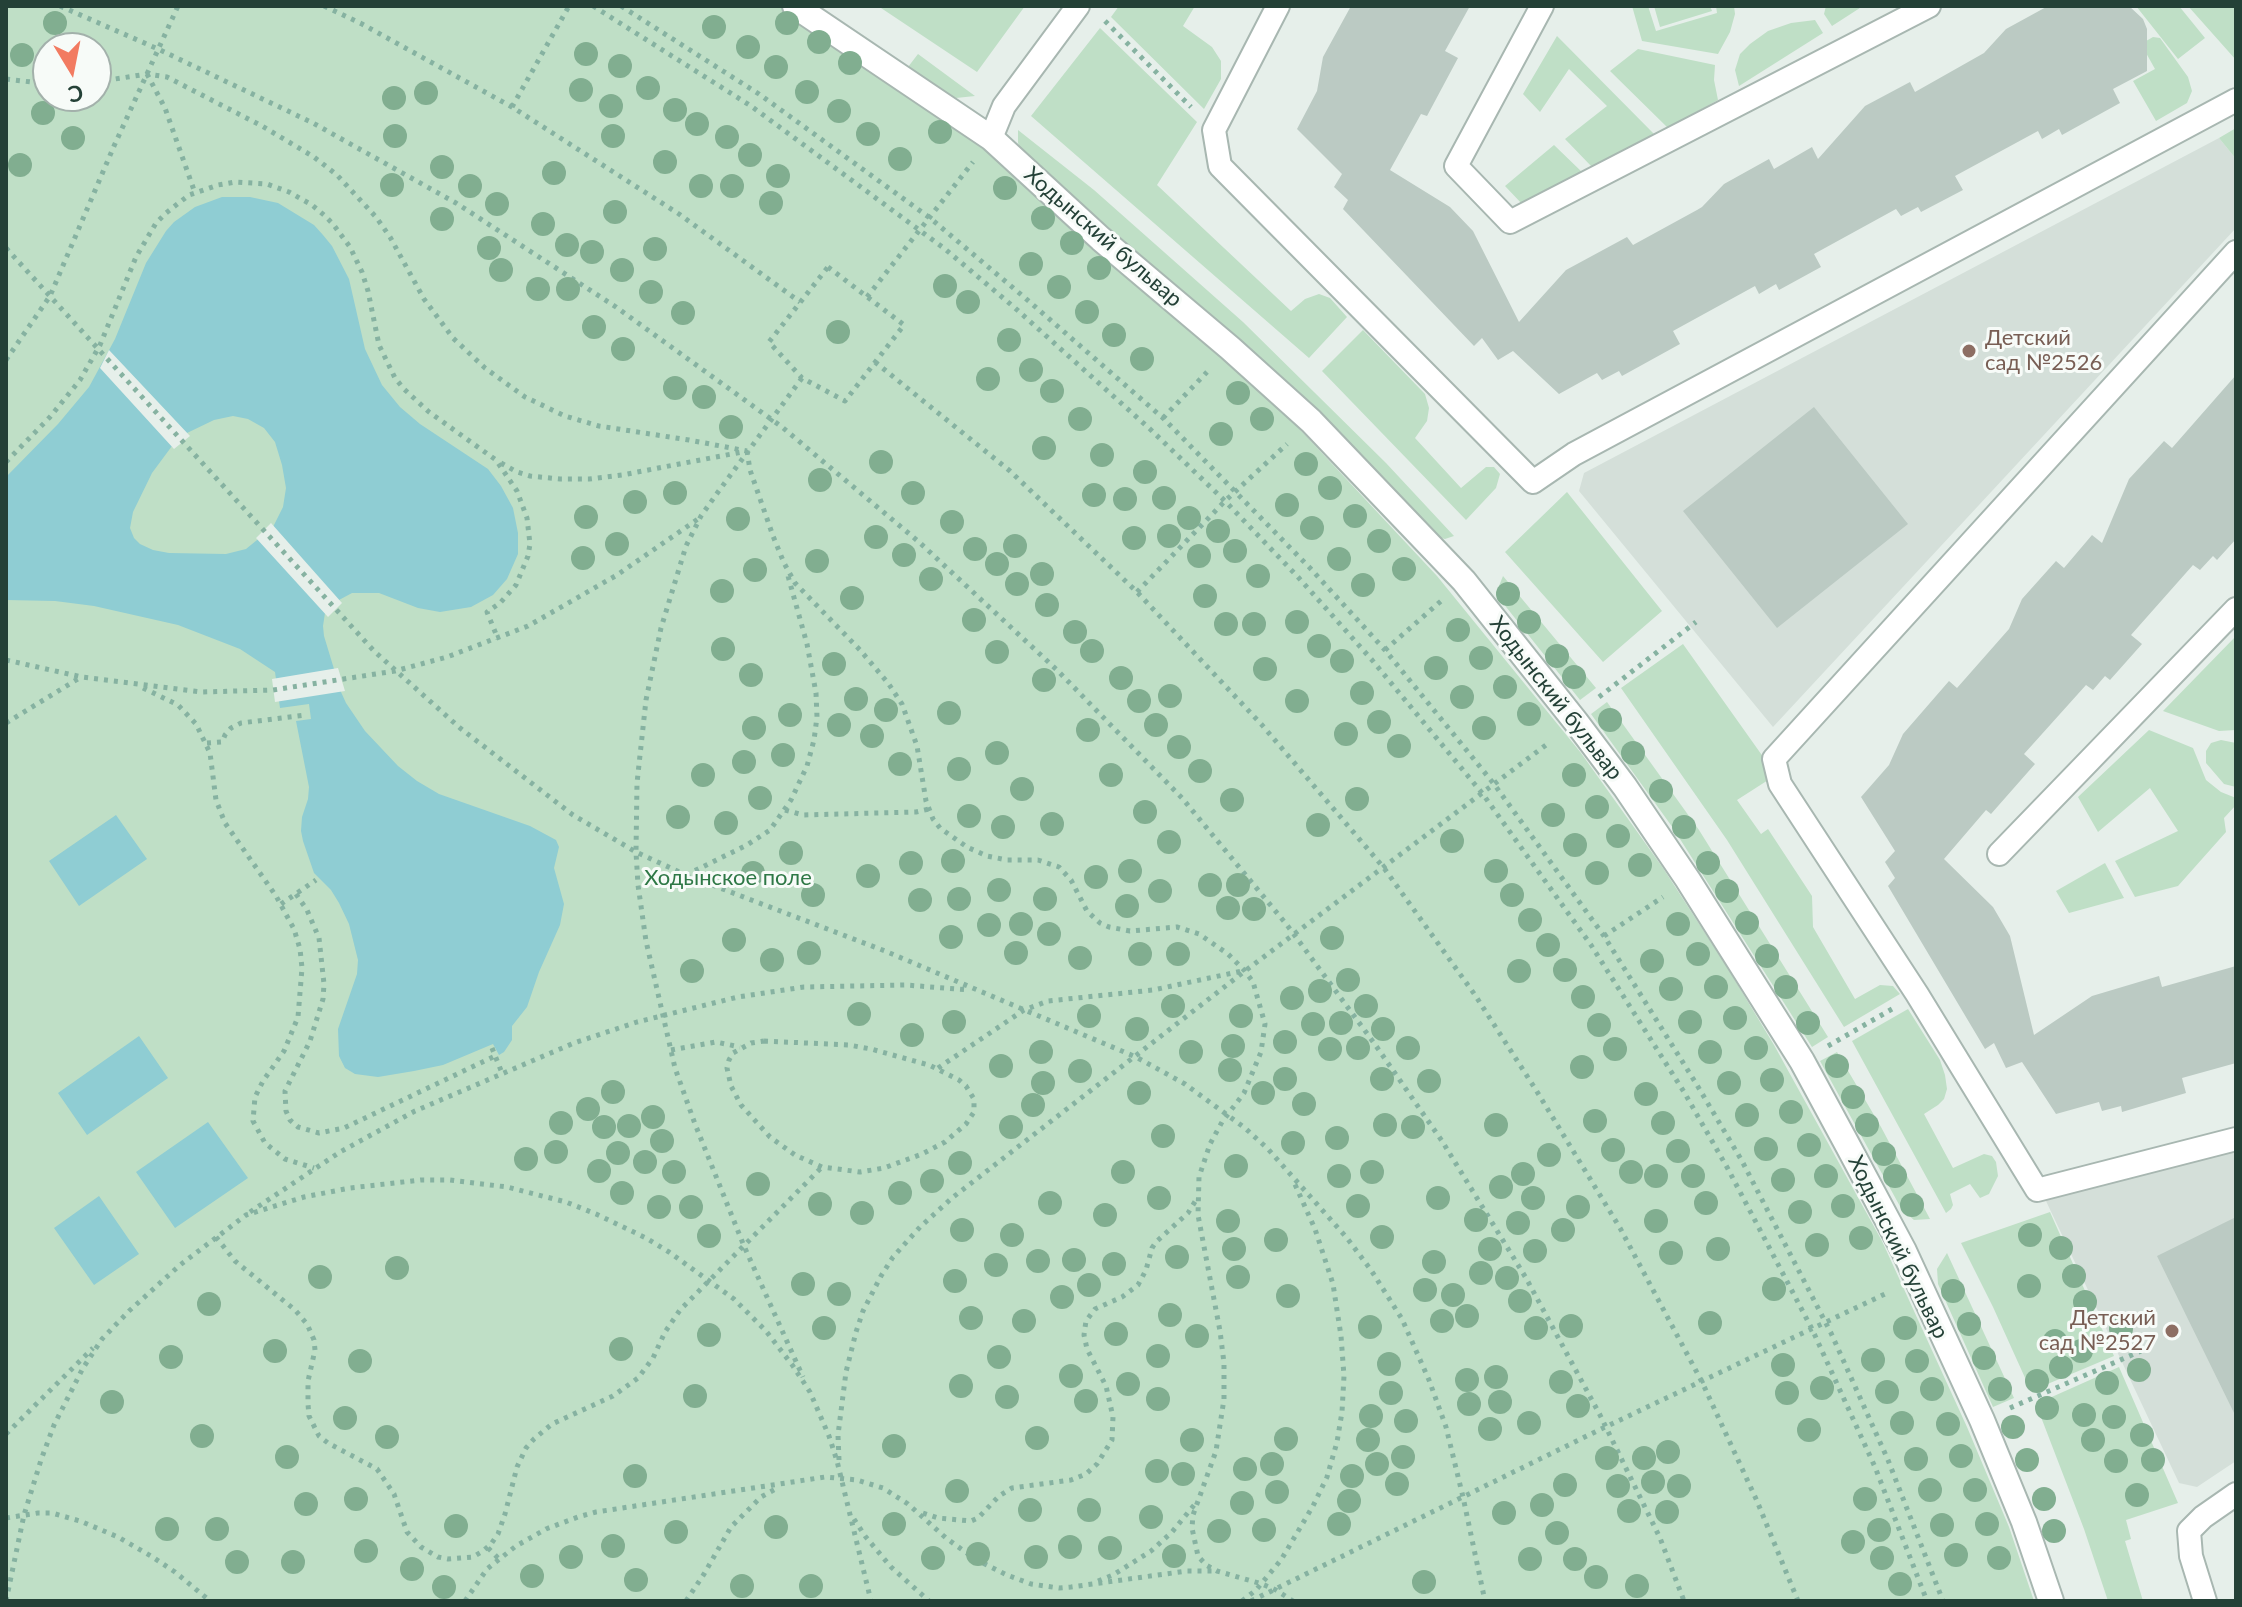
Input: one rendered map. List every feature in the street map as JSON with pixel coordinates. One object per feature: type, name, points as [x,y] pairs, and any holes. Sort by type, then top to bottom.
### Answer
[{"type":"street","name":"Ходынский бульвар","points":[[795,6],[991,138],[1101,239],[1311,421],[1464,581],[1574,719],[1688,880],[1802,1061],[1848,1146],[1917,1278],[1982,1420],[2024,1522],[2051,1601]]},
{"type":"lane","points":[[991,138],[1004,106],[1078,6]]},
{"type":"lane","points":[[1278,6],[1214,130],[1220,166],[1533,482],[1574,454],[2236,100]]},
{"type":"lane","points":[[1542,6],[1456,166],[1510,222],[1929,6]]},
{"type":"lane","points":[[2236,252],[1774,759],[1780,784],[1917,994],[2037,1190],[2236,1139]]},
{"type":"lane","points":[[1999,854],[2236,609]]},
{"type":"lane","points":[[2205,1601],[2191,1556],[2189,1531],[2236,1494]]},
{"type":"path","points":[[60,6],[313,123],[456,203],[616,307],[772,419],[919,542],[1057,670],[1182,798],[1294,934],[1442,1141],[1526,1278],[1605,1427],[1660,1538],[1684,1601]]},
{"type":"path","points":[[6,360],[50,296],[178,6]]},
{"type":"path","points":[[324,6],[512,107],[679,214],[800,302]]},
{"type":"path","points":[[512,107],[569,6]]},
{"type":"path","points":[[593,6],[751,106],[992,288],[1079,364],[1225,501],[1372,660],[1482,793],[1591,945],[1684,1092],[1812,1329],[1875,1467],[1927,1601]]},
{"type":"path","points":[[621,6],[759,94],[930,218],[1090,352],[1163,418],[1236,491],[1385,650],[1494,784],[1604,936],[1742,1161],[1826,1322],[1888,1460],[1943,1601]]},
{"type":"path","points":[[1099,15],[1214,130]]},
{"type":"path","points":[[147,74],[165,108],[195,193]]},
{"type":"path","points":[[112,79],[147,74],[167,77],[303,149],[337,175],[383,227],[445,329],[476,361],[508,387],[554,412],[599,426],[747,451]]},
{"type":"path","points":[[6,79],[32,82]]},
{"type":"path","points":[[867,297],[991,138]]},
{"type":"path","points":[[6,462],[80,380],[97,349],[136,257],[166,213],[195,193],[235,182],[267,184],[289,192],[324,215],[342,236],[362,272],[379,345],[395,378],[429,412],[517,472],[574,479],[622,475],[747,451]]},
{"type":"path","points":[[6,248],[338,613],[395,671],[460,728],[573,815],[636,852],[686,875],[885,951],[1136,1057],[1185,1084],[1228,1114],[1268,1149],[1347,1238],[1402,1319],[1437,1403],[1463,1497],[1485,1601]]},
{"type":"path","points":[[828,267],[867,297],[904,325],[845,401],[802,378],[769,342],[828,267]]},
{"type":"path","points":[[1163,418],[1230,348]]},
{"type":"path","points":[[875,362],[1010,471],[1137,592],[1262,725],[1384,868],[1475,995],[1620,1228],[1702,1382],[1757,1501],[1798,1601]]},
{"type":"path","points":[[802,378],[701,516],[686,546],[652,665],[639,755],[636,852],[642,916],[671,1050],[695,1124],[744,1246],[829,1436],[871,1601]]},
{"type":"path","points":[[1137,592],[1225,501],[1311,421]]},
{"type":"path","points":[[686,875],[770,830],[785,810],[807,766],[814,740],[817,705],[807,644],[784,563],[750,470],[747,451]]},
{"type":"path","points":[[496,460],[511,479],[524,505],[530,544],[516,585],[487,612],[498,639]]},
{"type":"path","points":[[6,660],[82,677],[201,692],[273,690],[395,671],[447,657],[528,626],[617,575],[701,516]]},
{"type":"path","points":[[784,563],[801,591],[880,672],[902,704],[917,746],[929,809],[940,828],[976,852],[1007,860],[1038,860],[1059,867],[1071,880],[1087,911],[1100,923],[1130,931],[1165,927],[1189,930],[1219,946],[1253,982],[1265,1024],[1261,1052],[1251,1080],[1214,1136],[1203,1161],[1197,1197],[1200,1235],[1214,1294],[1224,1363],[1224,1399],[1220,1434],[1211,1468],[1193,1515],[1194,1543],[1198,1556],[1206,1565],[1262,1584],[1293,1601]]},
{"type":"path","points":[[1385,650],[1464,581]]},
{"type":"path","points":[[841,1477],[838,1435],[850,1352],[863,1311],[881,1276],[893,1257],[920,1227],[952,1198],[1245,971],[1494,784],[1696,622]]},
{"type":"path","points":[[6,723],[82,677]]},
{"type":"path","points":[[131,684],[165,697],[178,705],[196,724],[207,743],[216,800],[225,823],[281,904],[294,929],[302,968],[298,1017],[284,1051],[255,1097],[253,1121],[265,1143],[285,1159],[314,1168]]},
{"type":"path","points":[[207,743],[222,742],[231,728],[241,723],[305,715]]},
{"type":"path","points":[[785,810],[803,815],[929,809]]},
{"type":"path","points":[[281,904],[316,880]]},
{"type":"path","points":[[1604,936],[1688,880]]},
{"type":"path","points":[[296,894],[319,938],[324,984],[323,999],[310,1041],[285,1091],[286,1111],[298,1127],[319,1133],[344,1128],[495,1056]]},
{"type":"path","points":[[937,1069],[1024,1010],[1048,1001],[1153,990],[1245,971]]},
{"type":"path","points":[[6,1434],[172,1272],[216,1237],[314,1168],[415,1111],[574,1043],[662,1015],[738,997],[804,987],[906,985],[977,991]]},
{"type":"path","points":[[1802,1061],[1917,994]]},
{"type":"path","points":[[764,1041],[830,1043],[871,1049],[914,1060],[959,1080],[971,1091],[975,1105],[971,1118],[960,1131],[935,1148],[884,1168],[860,1172],[822,1167],[795,1155],[770,1137],[741,1105],[731,1086],[727,1068],[729,1060],[741,1048],[764,1041]]},
{"type":"path","points":[[671,1050],[716,1042],[741,1048]]},
{"type":"path","points":[[492,1048],[502,1073]]},
{"type":"path","points":[[216,1237],[235,1261],[295,1310],[307,1324],[315,1350],[308,1381],[309,1416],[319,1436],[377,1469],[394,1494],[407,1532],[428,1552],[448,1559],[473,1557],[488,1548],[498,1534],[517,1467],[526,1448],[552,1424],[613,1396],[638,1378],[680,1310],[822,1167]]},
{"type":"path","points":[[1242,1601],[1262,1584],[1290,1548],[1318,1496],[1337,1442],[1342,1412],[1344,1376],[1333,1284],[1315,1229],[1291,1174]]},
{"type":"path","points":[[246,1215],[304,1197],[421,1180],[480,1183],[540,1195],[596,1214],[646,1238],[708,1280],[734,1299],[766,1331],[810,1392]]},
{"type":"path","points":[[918,1511],[938,1518],[971,1521],[1012,1488],[1071,1480],[1086,1474],[1097,1464],[1109,1447],[1113,1417],[1106,1386],[1087,1349],[1084,1335],[1086,1321],[1095,1309],[1122,1297],[1138,1285],[1156,1242],[1188,1213],[1197,1197]]},
{"type":"path","points":[[1251,1601],[1917,1278]]},
{"type":"path","points":[[6,1601],[24,1515],[41,1460],[54,1425],[83,1368],[102,1339]]},
{"type":"path","points":[[1982,1420],[2141,1351]]},
{"type":"path","points":[[465,1601],[477,1581],[499,1559],[529,1538],[578,1517],[825,1477],[841,1477],[883,1488],[918,1511],[975,1559],[1007,1575],[1045,1586],[1059,1588],[1187,1571],[1217,1571]]},
{"type":"path","points":[[686,1601],[731,1527],[761,1497],[788,1483]]},
{"type":"path","points":[[1083,1585],[1113,1575],[1151,1551],[1172,1532],[1198,1500]]},
{"type":"path","points":[[847,1501],[857,1524],[873,1546],[929,1601]]},
{"type":"path","points":[[6,1518],[52,1513],[106,1531],[164,1565],[210,1601]]},
{"type":"path","points":[[488,1548],[499,1559]]},
{"type":"shaded area","name":"Детский сад №2526","points":[[2219,138],[2236,159],[2236,228],[1773,727],[1579,491],[1584,473]]},
{"type":"shaded area","name":"Детский сад №2527","points":[[2236,1148],[2236,1461],[2197,1487],[2179,1483],[2046,1201],[2053,1189]]},
{"type":"green space","name":"Ходынское поле","points":[[6,6],[790,6],[962,126],[1216,344],[1437,576],[1581,753],[1663,868],[1727,967],[1774,1045],[1882,1241],[1967,1427],[2009,1527],[2034,1601],[6,1601]]},
{"type":"green space","points":[[878,6],[1025,6],[977,72]]},
{"type":"green space","points":[[1119,6],[1195,6],[1183,26],[1212,47],[1221,61],[1221,79],[1204,109],[1111,17]]},
{"type":"green space","points":[[1632,6],[1648,6],[1656,31],[1717,13],[1716,6],[1734,6],[1735,14],[1730,32],[1718,54],[1642,41]]},
{"type":"green space","points":[[1654,6],[1710,6],[1712,11],[1660,27]]},
{"type":"green space","points":[[1826,6],[1863,6],[1832,26],[1824,14]]},
{"type":"green space","points":[[2136,6],[2179,6],[2205,38],[2178,59]]},
{"type":"green space","points":[[2188,6],[2236,6],[2236,60]]},
{"type":"green space","points":[[1815,20],[1823,33],[1739,86],[1735,70],[1740,54],[1750,44],[1768,31],[1791,23]]},
{"type":"green space","points":[[1100,28],[1197,122],[1157,185],[1291,311],[1305,299],[1319,294],[1330,298],[1347,317],[1309,358],[1031,116]]},
{"type":"green space","points":[[1557,36],[1655,135],[1592,167],[1565,139],[1607,106],[1569,69],[1540,112],[1523,94]]},
{"type":"green space","points":[[2153,37],[2160,38],[2188,77],[2192,91],[2187,103],[2156,121],[2133,81],[2155,69],[2141,44]]},
{"type":"green space","points":[[1638,49],[1715,65],[1718,100],[1668,128],[1610,71]]},
{"type":"green space","points":[[918,54],[975,96],[956,98],[908,67]]},
{"type":"green space","points":[[2236,128],[2236,159],[2219,138]]},
{"type":"green space","points":[[1018,130],[1094,190],[1243,322],[1386,463],[1454,536],[1445,539],[1432,536],[1254,359],[1116,234],[1032,164],[1018,143]]},
{"type":"green space","points":[[1554,145],[1583,173],[1523,205],[1505,186]]},
{"type":"green space","points":[[1363,330],[1425,394],[1429,408],[1427,421],[1415,438],[1461,488],[1486,467],[1494,467],[1500,474],[1496,488],[1466,520],[1322,371]]},
{"type":"green space","points":[[1567,492],[1662,611],[1603,662],[1505,552]]},
{"type":"green space","points":[[1503,576],[1596,688],[1580,700],[1499,598]]},
{"type":"green space","points":[[2236,636],[2236,730],[2219,731],[2163,711]]},
{"type":"green space","points":[[1683,644],[1776,775],[1737,800],[1761,834],[1768,829],[1812,896],[1813,927],[1855,999],[1880,985],[1893,986],[1900,994],[1844,1027],[1727,840],[1621,688]]},
{"type":"green space","points":[[1607,702],[1699,830],[1828,1037],[1812,1047],[1673,828],[1591,714]]},
{"type":"green space","points":[[2149,730],[2193,748],[2206,780],[2221,792],[2236,798],[2236,805],[2224,818],[2226,832],[2178,886],[2135,897],[2115,861],[2178,831],[2150,788],[2098,832],[2078,797]]},
{"type":"green space","points":[[2221,740],[2236,743],[2236,787],[2224,784],[2206,763],[2206,751],[2211,743]]},
{"type":"green space","points":[[2105,863],[2124,898],[2069,913],[2056,891]]},
{"type":"green space","points":[[1908,1009],[1940,1060],[1945,1075],[1947,1089],[1944,1099],[1924,1114],[1953,1168],[1984,1154],[1992,1156],[1996,1162],[1998,1176],[1989,1194],[1980,1198],[1970,1184],[1950,1194],[1953,1205],[1946,1213],[1852,1041]]},
{"type":"green space","points":[[1837,1052],[1930,1219],[1914,1220],[1902,1210],[1820,1061]]},
{"type":"green space","points":[[2050,1212],[2114,1356],[2031,1391],[1961,1243]]},
{"type":"green space","points":[[1947,1253],[2014,1398],[1993,1407],[1938,1284],[1937,1269]]},
{"type":"green space","points":[[2119,1367],[2178,1503],[2126,1520],[2131,1539],[2125,1541],[2143,1601],[2108,1601],[2036,1404]]},
{"type":"water","points":[[222,197],[250,197],[278,203],[314,225],[332,246],[349,279],[365,349],[382,385],[400,407],[420,424],[488,469],[513,508],[518,554],[507,579],[493,595],[471,607],[440,612],[418,608],[379,593],[352,593],[325,613],[323,626],[346,703],[365,731],[398,766],[439,794],[530,826],[556,840],[559,847],[554,868],[564,904],[560,925],[527,1007],[512,1026],[512,1040],[499,1055],[493,1044],[443,1065],[378,1077],[355,1074],[345,1068],[339,1056],[338,1029],[357,974],[358,960],[349,924],[331,890],[314,873],[301,831],[309,787],[296,721],[311,719],[309,704],[280,708],[275,672],[240,649],[178,625],[94,606],[6,600],[6,477],[89,387],[115,339],[146,263],[166,231],[195,207]],"holes":[[[233,416],[248,419],[264,428],[275,442],[282,465],[286,488],[283,507],[273,527],[246,549],[226,554],[169,553],[140,544],[130,528],[133,512],[152,473],[172,446],[187,433],[214,420]]]},
{"type":"water","points":[[116,815],[147,859],[79,906],[49,861]]},
{"type":"water","points":[[139,1036],[168,1078],[87,1135],[58,1093]]},
{"type":"water","points":[[208,1122],[248,1178],[175,1228],[136,1172]]},
{"type":"water","points":[[99,1196],[139,1254],[94,1285],[54,1228]]},
{"type":"pier","points":[[109,350],[190,436],[174,449],[100,368]]},
{"type":"pier","points":[[271,523],[342,603],[328,617],[256,538]]},
{"type":"pier","points":[[338,668],[345,691],[275,702],[272,679]]},
{"type":"building","points":[[1351,6],[1470,6],[1445,51],[1458,58],[1427,116],[1421,114],[1390,170],[1450,207],[1473,231],[1519,322],[1566,270],[1627,237],[1633,245],[1702,207],[1724,184],[1769,159],[1774,169],[1812,147],[1818,159],[1865,106],[1910,82],[1915,92],[1984,53],[2006,29],[2048,6],[2129,6],[2143,19],[2147,29],[2147,71],[2113,89],[2120,103],[2062,135],[2059,129],[2042,139],[2038,131],[1955,176],[1963,190],[1921,212],[1918,207],[1901,216],[1896,209],[1814,254],[1821,267],[1779,290],[1776,284],[1759,294],[1755,286],[1673,331],[1680,344],[1622,376],[1619,371],[1602,380],[1597,373],[1559,394],[1513,351],[1498,360],[1482,338],[1474,346],[1343,209],[1348,200],[1334,187],[1342,174],[1297,129],[1317,91],[1323,57]]},
{"type":"building","points":[[2236,375],[2236,539],[2217,560],[2213,556],[2200,570],[2193,565],[2131,635],[2142,644],[2110,680],[2105,676],[2093,690],[2086,685],[2024,754],[2035,764],[1991,814],[1986,810],[1944,859],[1993,907],[2010,936],[2034,1035],[2092,996],[2159,976],[2162,987],[2236,966],[2236,1063],[2182,1078],[2186,1093],[2122,1112],[2121,1106],[2102,1111],[2099,1102],[2056,1114],[2022,1062],[2006,1068],[1994,1043],[1985,1049],[1888,886],[1895,878],[1885,862],[1895,851],[1861,797],[1889,765],[1903,734],[1949,681],[1957,688],[2009,629],[2022,599],[2056,561],[2064,568],[2092,535],[2102,543],[2129,479],[2164,441],[2172,448]]},
{"type":"building","points":[[1814,407],[1908,524],[1777,628],[1683,511]]},
{"type":"building","points":[[2236,1217],[2236,1417],[2157,1256]]},
{"type":"place","name":"Детский сад №2526","points":[[1969,351]]},
{"type":"place","name":"Детский сад №2527","points":[[2172,1331]]}]
